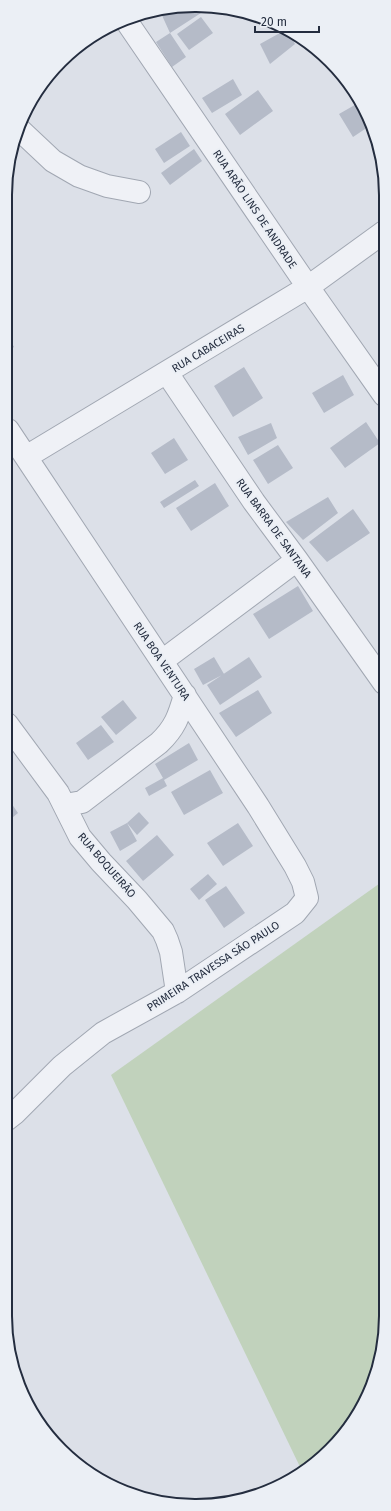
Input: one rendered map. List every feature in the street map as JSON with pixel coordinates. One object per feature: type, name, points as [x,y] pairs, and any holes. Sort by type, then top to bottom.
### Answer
[{"type":"street","name":"RUA ARÃO LINS DE ANDRADE","points":[[129,25],[308,287],[379,388]]},
{"type":"street","points":[[23,133],[53,161],[79,176],[107,186],[139,192]]},
{"type":"street","name":"RUA CABACEIRAS","points":[[26,457],[308,287],[379,236]]},
{"type":"street","name":"RUA BARRA DE SANTANA","points":[[167,372],[254,502],[379,676]]},
{"type":"street","name":"RUA BOA VENTURA","points":[[12,436],[258,806],[304,882],[307,898]]},
{"type":"street","points":[[162,661],[297,560]]},
{"type":"street","points":[[64,804],[82,802],[169,734],[176,724],[184,695]]},
{"type":"street","name":"RUA BOQUEIRÃO","points":[[12,731],[64,804],[80,837],[163,931],[171,952],[177,992]]},
{"type":"street","name":"PRIMEIRA TRAVESSA SÃO PAULO","points":[[12,1115],[62,1066],[102,1034],[177,992],[295,912],[307,898]]},
{"type":"green space","points":[[379,884],[379,1328],[373,1363],[360,1397],[341,1427],[325,1445],[300,1466],[111,1075]]},
{"type":"building","points":[[183,12],[201,13],[170,33],[162,16]]},
{"type":"building","points":[[201,17],[213,33],[189,50],[177,34]]},
{"type":"building","points":[[170,33],[186,57],[172,67],[156,42]]},
{"type":"building","points":[[280,33],[293,41],[295,44],[270,64],[260,44]]},
{"type":"building","points":[[233,79],[242,95],[212,113],[202,98]]},
{"type":"building","points":[[258,90],[273,111],[240,135],[225,114]]},
{"type":"building","points":[[355,105],[366,128],[353,137],[339,114]]},
{"type":"building","points":[[181,132],[190,146],[164,163],[155,149]]},
{"type":"building","points":[[194,149],[202,161],[170,185],[161,173]]},
{"type":"building","points":[[244,367],[263,398],[233,417],[214,386]]},
{"type":"building","points":[[343,375],[354,395],[324,413],[312,393]]},
{"type":"building","points":[[366,422],[379,442],[379,444],[345,468],[330,448]]},
{"type":"building","points":[[271,423],[277,438],[248,455],[238,437]]},
{"type":"building","points":[[174,438],[188,460],[165,474],[151,453]]},
{"type":"building","points":[[278,445],[293,468],[268,484],[253,460]]},
{"type":"building","points":[[195,480],[199,486],[164,508],[160,502]]},
{"type":"building","points":[[215,483],[229,506],[191,531],[176,508]]},
{"type":"building","points":[[328,497],[338,513],[303,540],[286,522]]},
{"type":"building","points":[[353,509],[370,533],[327,562],[309,542]]},
{"type":"building","points":[[298,586],[313,611],[269,639],[253,614]]},
{"type":"building","points":[[214,657],[224,674],[203,685],[194,669]]},
{"type":"building","points":[[249,657],[262,677],[220,705],[207,685]]},
{"type":"building","points":[[258,690],[272,713],[236,737],[219,713]]},
{"type":"building","points":[[123,700],[137,718],[116,735],[101,717]]},
{"type":"building","points":[[101,725],[114,742],[88,760],[76,743]]},
{"type":"building","points":[[189,743],[198,760],[164,780],[167,786],[149,796],[145,788],[163,778],[155,764]]},
{"type":"building","points":[[210,770],[223,793],[184,815],[171,792]]},
{"type":"building","points":[[12,804],[18,813],[12,818]]},
{"type":"building","points":[[139,812],[149,823],[137,835],[127,823]]},
{"type":"building","points":[[127,823],[137,841],[120,851],[110,832]]},
{"type":"building","points":[[238,823],[253,846],[223,866],[207,843]]},
{"type":"building","points":[[157,835],[174,855],[143,881],[126,861]]},
{"type":"building","points":[[208,874],[217,884],[199,900],[190,889]]},
{"type":"building","points":[[226,886],[245,913],[224,928],[205,900]]}]
